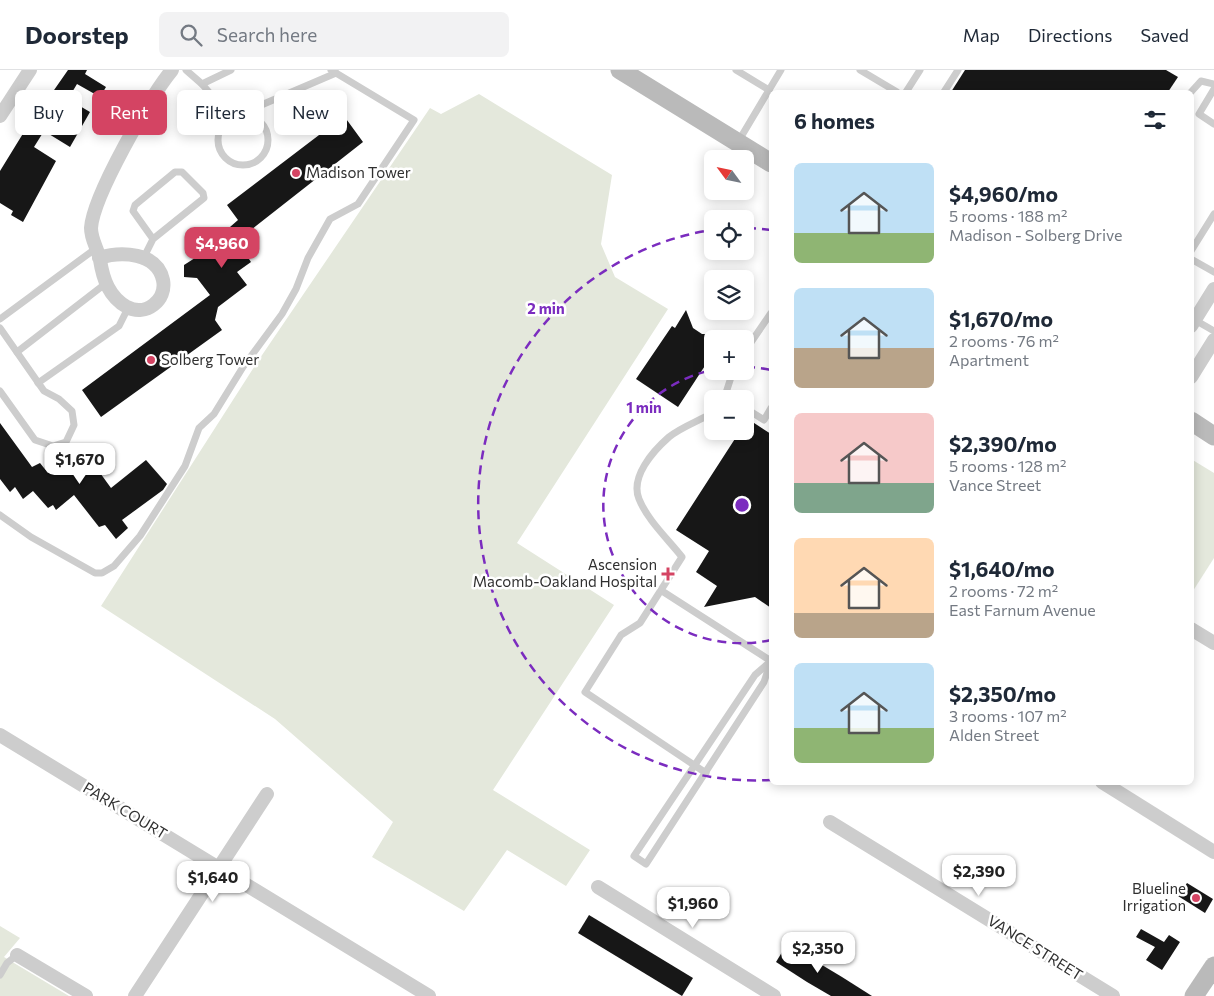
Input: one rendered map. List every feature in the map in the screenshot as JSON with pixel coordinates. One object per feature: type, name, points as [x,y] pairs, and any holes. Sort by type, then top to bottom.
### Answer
[{"type":"main road","points":[[620,70],[769,162]]},
{"type":"main road","points":[[1194,424],[1214,436]]},
{"type":"main road","points":[[1194,996],[1211,977]]},
{"type":"street","points":[[0,116],[30,70]]},
{"type":"street","points":[[97,253],[144,257],[158,268],[161,274],[162,293],[153,306],[148,309],[135,310],[128,308],[113,296],[101,274],[91,227],[99,196],[159,88],[172,70]]},
{"type":"street","points":[[1194,321],[1214,289]]},
{"type":"street","points":[[1194,372],[1214,340]]},
{"type":"street","points":[[1194,631],[1214,643]]},
{"type":"street","name":"PARK COURT","points":[[0,735],[428,996]]},
{"type":"street","points":[[1107,785],[1214,852]]},
{"type":"street","points":[[135,996],[267,794]]},
{"type":"street","name":"VANCE STREET","points":[[830,822],[1113,996]]},
{"type":"street","points":[[598,887],[774,996]]},
{"type":"street","points":[[17,955],[86,996]]},
{"type":"lane","points":[[186,70],[207,90]]},
{"type":"lane","points":[[202,84],[231,70]]},
{"type":"lane","points":[[736,70],[768,90]]},
{"type":"lane","points":[[738,142],[781,70]]},
{"type":"lane","points":[[860,70],[894,90]]},
{"type":"lane","points":[[907,90],[920,70]]},
{"type":"lane","points":[[945,90],[958,70]]},
{"type":"lane","points":[[0,515],[31,537],[96,574],[102,573],[114,566],[140,536],[186,466],[199,428],[214,414],[243,367],[282,314],[296,289],[308,258],[330,219],[358,204],[414,120],[334,71],[264,103]]},
{"type":"lane","points":[[1193,90],[1201,81],[1214,84]]},
{"type":"lane","points":[[1214,89],[1199,114],[1214,124]]},
{"type":"lane","points":[[251,116],[264,127],[268,143],[261,159],[254,164],[237,165],[223,156],[219,148],[220,131],[231,118],[251,116]]},
{"type":"lane","points":[[144,257],[153,239],[204,198],[203,193],[182,172],[175,172],[135,205],[134,211],[153,239]]},
{"type":"lane","points":[[1194,246],[1214,214]]},
{"type":"lane","points":[[0,319],[97,253]]},
{"type":"lane","points":[[1194,261],[1214,272]]},
{"type":"lane","points":[[17,352],[105,284]]},
{"type":"lane","points":[[38,383],[119,326],[128,308]]},
{"type":"lane","points":[[754,338],[769,316]]},
{"type":"lane","points":[[1194,323],[1214,331]]},
{"type":"lane","points":[[0,328],[44,391],[59,399],[72,411],[74,425],[66,442],[53,446],[35,440],[0,392]]},
{"type":"lane","points":[[754,414],[764,420],[769,411]]},
{"type":"lane","points":[[704,417],[669,437],[640,472],[635,484],[639,499],[650,518],[682,557],[640,623],[621,635],[584,692],[706,772]]},
{"type":"lane","points":[[662,591],[769,660]]},
{"type":"lane","points":[[769,663],[755,675],[634,856],[646,864],[764,682],[769,667]]},
{"type":"lane","points":[[0,975],[13,957],[17,955]]},
{"type":"shaded area","points":[[479,94],[612,175],[601,244],[615,277],[668,309],[517,543],[614,605],[493,790],[590,850],[566,886],[507,850],[464,911],[372,857],[393,822],[275,719],[101,606],[258,361],[430,108],[441,114]]},
{"type":"shaded area","points":[[1194,461],[1214,473],[1214,558],[1194,589]]},
{"type":"shaded area","points":[[0,926],[20,938],[4,957],[69,996],[0,996]]},
{"type":"building","points":[[68,70],[87,70],[85,74],[106,87],[104,90],[92,90],[92,92],[77,84],[73,90],[54,90]]},
{"type":"building","points":[[965,70],[1166,70],[1178,77],[1169,90],[952,90]]},
{"type":"building","points":[[82,107],[90,112],[82,126]]},
{"type":"building","points":[[347,120],[363,142],[247,233],[240,246],[251,262],[237,272],[247,285],[218,307],[215,320],[222,330],[101,417],[82,390],[210,295],[197,278],[184,277],[184,265],[234,233],[230,227],[238,220],[227,205],[319,135],[347,135]]},
{"type":"building","points":[[22,135],[42,135],[34,147],[56,161],[23,222],[11,215],[13,211],[0,203],[0,171]]},
{"type":"building","points":[[50,135],[77,135],[70,147]]},
{"type":"building","points":[[686,310],[693,328],[704,334],[704,367],[678,407],[636,379],[672,326],[675,328]]},
{"type":"building","points":[[0,423],[32,467],[40,463],[48,473],[82,448],[111,488],[146,460],[167,484],[163,490],[122,520],[128,528],[116,539],[105,525],[99,527],[74,495],[56,510],[53,505],[48,508],[33,491],[23,499],[15,487],[10,492],[0,479]]},
{"type":"building","points":[[754,423],[769,433],[769,607],[755,597],[704,607],[717,586],[696,572],[709,551],[676,530],[734,440],[754,440]]},
{"type":"building","name":"Blueline Irrigation","points":[[1187,883],[1213,899],[1205,913],[1178,896]]},
{"type":"building","points":[[589,915],[693,978],[682,996],[578,933]]},
{"type":"building","points":[[1141,929],[1164,942],[1169,935],[1180,942],[1162,970],[1146,960],[1155,947],[1136,937]]},
{"type":"building","points":[[787,944],[872,996],[831,996],[807,982],[776,962]]},
{"type":"place","name":"Madison Tower","points":[[296,173]]},
{"type":"place","name":"Solberg Tower","points":[[151,360]]},
{"type":"place","name":"Ascension Macomb-Oakland Hospital","points":[[668,574]]},
{"type":"place","name":"Blueline Irrigation","points":[[1196,898]]}]
